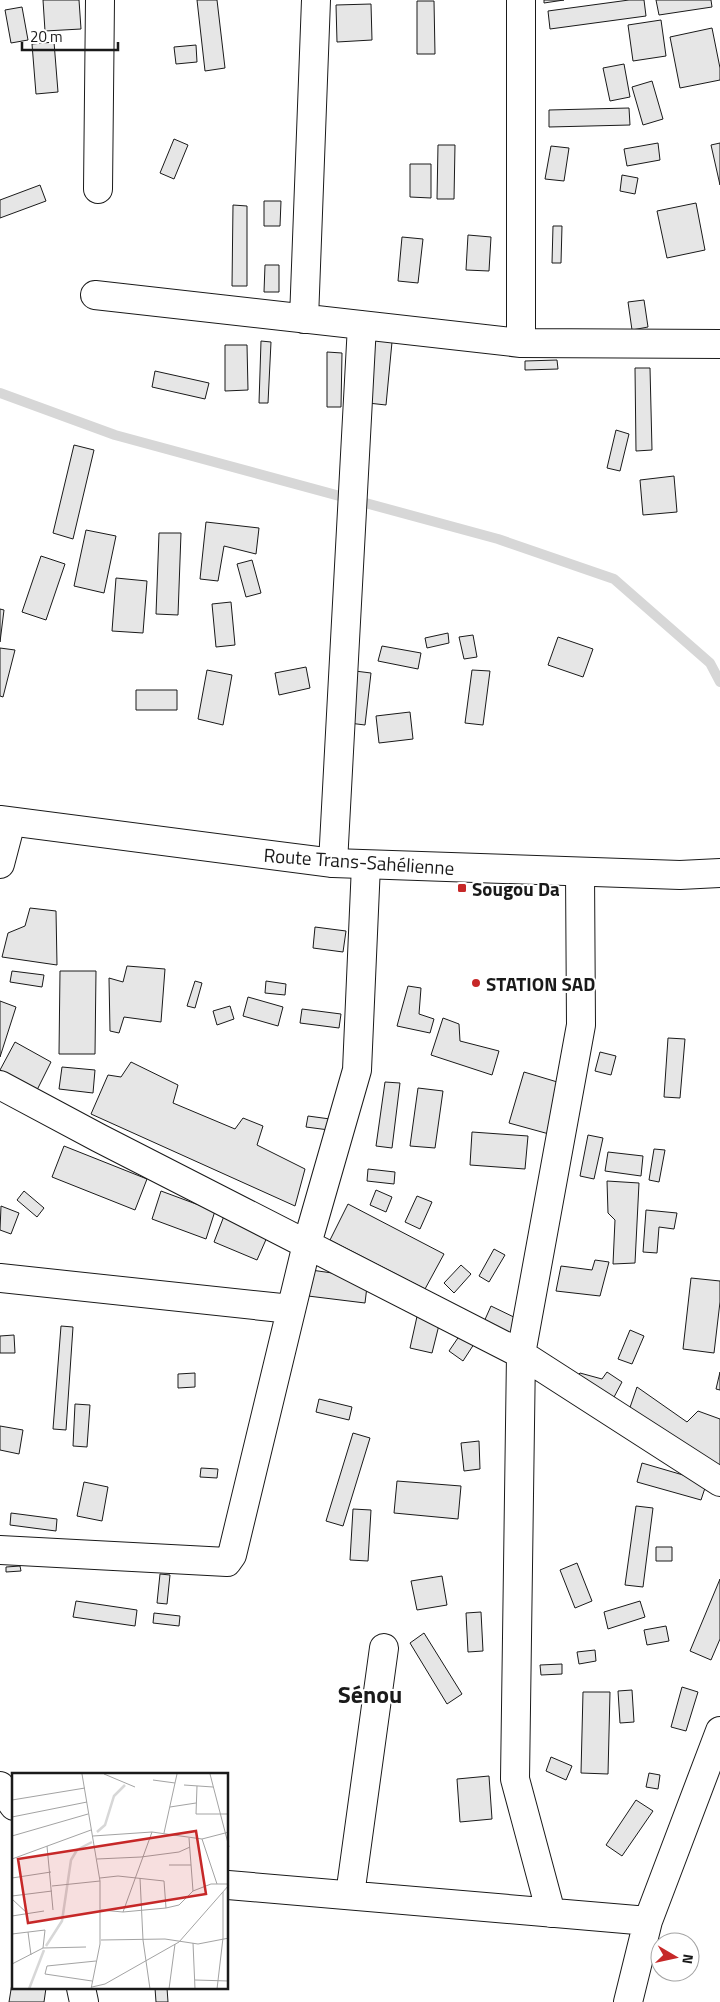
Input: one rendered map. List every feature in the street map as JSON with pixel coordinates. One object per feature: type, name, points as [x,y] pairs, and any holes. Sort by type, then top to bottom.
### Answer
[{"type":"main road","points":[[304,318],[316,0]]},
{"type":"main road","points":[[521,0],[521,343]]},
{"type":"main road","points":[[98,189],[105,4]]},
{"type":"main road","points":[[95,295],[521,343],[720,344]]},
{"type":"main road","points":[[333,863],[362,325]]},
{"type":"main road","points":[[0,864],[5,821]]},
{"type":"main road","name":"Route Trans-Sahélienne","points":[[5,821],[333,863],[680,875],[720,873]]},
{"type":"main road","points":[[0,1550],[227,1562],[232,1555],[307,1244],[358,1070],[366,865]]},
{"type":"main road","points":[[550,1913],[515,1779],[521,1354],[581,1025],[580,872]]},
{"type":"main road","points":[[0,1085],[99,1138],[521,1354],[720,1482]]},
{"type":"main road","points":[[0,1278],[291,1309]]},
{"type":"main road","points":[[350,1895],[384,1648]]},
{"type":"main road","points":[[628,2002],[648,1921],[720,1731]]},
{"type":"main road","points":[[0,1786],[12,1803]]},
{"type":"main road","points":[[229,1885],[648,1921]]},
{"type":"building","points":[[43,0],[79,0],[81,29],[45,31]]},
{"type":"building","points":[[197,0],[217,0],[225,68],[205,71]]},
{"type":"building","points":[[544,0],[564,0],[544,3]]},
{"type":"building","points":[[629,0],[644,0],[646,16],[550,29],[548,11]]},
{"type":"building","points":[[656,0],[711,0],[712,7],[659,15]]},
{"type":"building","points":[[417,1],[434,1],[435,54],[417,54]]},
{"type":"building","points":[[371,4],[372,40],[337,42],[336,5]]},
{"type":"building","points":[[22,7],[28,40],[11,43],[5,10]]},
{"type":"building","points":[[661,20],[666,56],[633,61],[628,25]]},
{"type":"building","points":[[712,28],[720,68],[720,80],[680,88],[670,37]]},
{"type":"building","points":[[54,42],[58,92],[36,94],[32,44]]},
{"type":"building","points":[[196,45],[197,62],[176,64],[174,47]]},
{"type":"building","points":[[624,64],[630,97],[610,101],[603,68]]},
{"type":"building","points":[[652,81],[663,119],[643,125],[632,87]]},
{"type":"building","points":[[629,108],[630,125],[549,127],[549,110]]},
{"type":"building","points":[[174,139],[188,145],[174,179],[160,173]]},
{"type":"building","points":[[658,143],[660,160],[627,166],[624,149]]},
{"type":"building","points":[[720,143],[720,185],[711,145]]},
{"type":"building","points":[[438,145],[455,145],[454,199],[437,199]]},
{"type":"building","points":[[551,146],[569,148],[564,181],[545,179]]},
{"type":"building","points":[[410,164],[431,164],[431,198],[410,197]]},
{"type":"building","points":[[622,175],[638,178],[635,194],[620,191]]},
{"type":"building","points":[[40,185],[46,201],[0,218],[0,200]]},
{"type":"building","points":[[264,201],[281,201],[280,226],[264,226]]},
{"type":"building","points":[[696,203],[705,250],[667,258],[657,211]]},
{"type":"building","points":[[233,205],[247,206],[247,286],[232,286]]},
{"type":"building","points":[[553,226],[562,226],[561,263],[552,263]]},
{"type":"building","points":[[468,235],[491,237],[489,271],[466,270]]},
{"type":"building","points":[[402,237],[423,239],[418,283],[398,281]]},
{"type":"building","points":[[265,265],[279,265],[279,292],[264,292]]},
{"type":"building","points":[[644,300],[648,327],[632,330],[628,302]]},
{"type":"building","points":[[374,340],[392,342],[386,405],[368,403]]},
{"type":"building","points":[[261,341],[271,342],[268,403],[259,403]]},
{"type":"building","points":[[225,345],[247,345],[248,390],[225,391]]},
{"type":"building","points":[[327,352],[342,353],[341,407],[327,407]]},
{"type":"building","points":[[557,360],[558,369],[525,370],[525,361]]},
{"type":"building","points":[[635,368],[650,368],[652,450],[636,451]]},
{"type":"building","points":[[155,371],[209,383],[205,399],[152,387]]},
{"type":"building","points":[[616,430],[629,434],[620,471],[607,468]]},
{"type":"building","points":[[74,445],[94,450],[73,539],[53,533]]},
{"type":"building","points":[[674,476],[677,512],[643,515],[640,480]]},
{"type":"building","points":[[206,522],[259,528],[256,554],[224,546],[218,581],[200,579]]},
{"type":"building","points":[[86,530],[116,536],[104,593],[74,586]]},
{"type":"building","points":[[159,533],[181,533],[178,615],[156,614]]},
{"type":"building","points":[[41,556],[65,564],[46,620],[22,612]]},
{"type":"building","points":[[252,560],[261,593],[246,597],[237,564]]},
{"type":"building","points":[[116,578],[147,581],[143,633],[112,631]]},
{"type":"building","points":[[231,602],[235,645],[216,647],[212,604]]},
{"type":"building","points":[[0,609],[4,610],[0,642]]},
{"type":"building","points":[[448,633],[449,643],[427,648],[425,638]]},
{"type":"building","points":[[473,635],[477,657],[464,659],[459,637]]},
{"type":"building","points":[[558,637],[593,649],[583,677],[548,665]]},
{"type":"building","points":[[382,646],[421,653],[418,669],[378,661]]},
{"type":"building","points":[[0,648],[15,650],[3,697],[0,696]]},
{"type":"building","points":[[306,667],[310,688],[279,695],[275,673]]},
{"type":"building","points":[[207,670],[232,675],[223,725],[198,719]]},
{"type":"building","points":[[472,670],[490,671],[483,725],[465,723]]},
{"type":"building","points":[[355,671],[371,673],[365,725],[349,723]]},
{"type":"building","points":[[136,690],[177,690],[177,710],[136,710]]},
{"type":"building","points":[[410,712],[413,739],[379,743],[376,716]]},
{"type":"building","points":[[30,908],[56,911],[57,965],[2,957],[8,933],[25,926]]},
{"type":"building","points":[[315,927],[346,931],[343,952],[313,948]]},
{"type":"building","points":[[127,966],[165,969],[161,1022],[124,1017],[119,1033],[110,1031],[109,978],[123,982]]},
{"type":"building","points":[[12,971],[44,975],[42,987],[10,982]]},
{"type":"building","points":[[60,971],[96,971],[95,1054],[59,1054]]},
{"type":"building","points":[[195,981],[202,983],[195,1008],[187,1006]]},
{"type":"building","points":[[266,981],[286,984],[285,995],[265,993]]},
{"type":"building","points":[[408,986],[421,988],[419,1014],[434,1019],[430,1033],[397,1026]]},
{"type":"building","points":[[248,997],[283,1007],[278,1026],[243,1016]]},
{"type":"building","points":[[0,1001],[16,1007],[0,1057]]},
{"type":"building","points":[[230,1006],[234,1019],[217,1025],[213,1011]]},
{"type":"building","points":[[302,1009],[341,1014],[339,1028],[300,1023]]},
{"type":"building","points":[[443,1018],[459,1024],[460,1041],[499,1051],[492,1075],[431,1055]]},
{"type":"building","points":[[668,1038],[685,1039],[680,1098],[664,1097]]},
{"type":"building","points":[[15,1042],[51,1062],[37,1090],[0,1070]]},
{"type":"building","points":[[600,1052],[616,1056],[611,1075],[595,1071]]},
{"type":"building","points":[[131,1062],[178,1085],[173,1103],[235,1129],[243,1118],[263,1126],[257,1145],[305,1169],[295,1206],[91,1114],[108,1075],[121,1077]]},
{"type":"building","points":[[62,1067],[95,1070],[93,1093],[59,1089]]},
{"type":"building","points":[[524,1072],[564,1084],[549,1134],[509,1123]]},
{"type":"building","points":[[385,1082],[400,1083],[392,1148],[376,1146]]},
{"type":"building","points":[[418,1088],[443,1091],[435,1148],[410,1146]]},
{"type":"building","points":[[308,1116],[330,1119],[329,1130],[306,1127]]},
{"type":"building","points":[[472,1132],[528,1136],[525,1169],[470,1165]]},
{"type":"building","points":[[588,1135],[603,1138],[594,1179],[580,1176]]},
{"type":"building","points":[[64,1146],[147,1179],[135,1210],[52,1177]]},
{"type":"building","points":[[654,1149],[665,1150],[659,1182],[649,1180]]},
{"type":"building","points":[[608,1152],[643,1156],[641,1176],[605,1171]]},
{"type":"building","points":[[368,1169],[395,1172],[394,1184],[367,1181]]},
{"type":"building","points":[[607,1181],[639,1183],[635,1263],[613,1264],[615,1220],[608,1213]]},
{"type":"building","points":[[376,1190],[392,1197],[386,1212],[370,1205]]},
{"type":"building","points":[[24,1191],[44,1208],[37,1217],[17,1200]]},
{"type":"building","points":[[161,1191],[215,1211],[206,1239],[152,1219]]},
{"type":"building","points":[[417,1196],[432,1202],[420,1229],[405,1222]]},
{"type":"building","points":[[348,1204],[444,1254],[425,1289],[330,1240]]},
{"type":"building","points":[[1,1206],[19,1213],[11,1234],[0,1230]]},
{"type":"building","points":[[646,1210],[677,1213],[674,1229],[659,1227],[657,1253],[643,1252]]},
{"type":"building","points":[[224,1216],[268,1235],[257,1260],[214,1242]]},
{"type":"building","points":[[494,1249],[505,1255],[489,1282],[479,1276]]},
{"type":"building","points":[[595,1260],[609,1262],[600,1296],[556,1291],[561,1266],[592,1270]]},
{"type":"building","points":[[461,1265],[471,1274],[454,1293],[444,1283]]},
{"type":"building","points":[[311,1270],[368,1278],[365,1303],[308,1296]]},
{"type":"building","points":[[691,1278],[720,1281],[720,1302],[714,1353],[683,1349]]},
{"type":"building","points":[[491,1306],[522,1321],[514,1339],[483,1324]]},
{"type":"building","points":[[418,1312],[441,1317],[432,1353],[410,1348]]},
{"type":"building","points":[[61,1326],[73,1327],[66,1430],[53,1429]]},
{"type":"building","points":[[630,1330],[644,1336],[632,1364],[618,1359]]},
{"type":"building","points":[[462,1332],[476,1341],[463,1361],[449,1351]]},
{"type":"building","points":[[14,1335],[15,1353],[0,1353],[0,1336]]},
{"type":"building","points":[[607,1372],[622,1382],[613,1399],[575,1378],[580,1373],[602,1379]]},
{"type":"building","points":[[720,1372],[720,1390],[716,1389]]},
{"type":"building","points":[[195,1373],[195,1387],[178,1388],[178,1374]]},
{"type":"building","points":[[637,1387],[687,1422],[698,1411],[720,1419],[720,1466],[626,1419]]},
{"type":"building","points":[[319,1399],[352,1407],[349,1420],[316,1412]]},
{"type":"building","points":[[75,1404],[90,1405],[87,1447],[73,1446]]},
{"type":"building","points":[[0,1426],[23,1430],[19,1454],[0,1450]]},
{"type":"building","points":[[353,1433],[370,1438],[343,1526],[326,1521]]},
{"type":"building","points":[[479,1441],[480,1469],[464,1471],[461,1443]]},
{"type":"building","points":[[642,1463],[707,1482],[701,1500],[637,1482]]},
{"type":"building","points":[[201,1468],[218,1469],[217,1478],[200,1477]]},
{"type":"building","points":[[397,1481],[461,1486],[458,1519],[394,1513]]},
{"type":"building","points":[[84,1482],[108,1487],[102,1521],[77,1516]]},
{"type":"building","points":[[636,1506],[653,1508],[643,1587],[625,1585]]},
{"type":"building","points":[[353,1509],[371,1510],[368,1561],[350,1560]]},
{"type":"building","points":[[11,1513],[57,1519],[56,1531],[10,1525]]},
{"type":"building","points":[[656,1547],[672,1547],[672,1561],[656,1561]]},
{"type":"building","points":[[577,1563],[592,1601],[575,1608],[560,1570]]},
{"type":"building","points":[[20,1566],[21,1571],[6,1572],[6,1567]]},
{"type":"building","points":[[160,1574],[170,1575],[167,1604],[157,1603]]},
{"type":"building","points":[[442,1576],[447,1605],[417,1610],[411,1581]]},
{"type":"building","points":[[720,1579],[720,1639],[711,1660],[690,1651]]},
{"type":"building","points":[[76,1601],[137,1610],[135,1626],[73,1617]]},
{"type":"building","points":[[640,1601],[645,1617],[608,1629],[604,1612]]},
{"type":"building","points":[[481,1612],[483,1651],[468,1652],[466,1613]]},
{"type":"building","points":[[154,1613],[180,1616],[179,1626],[153,1623]]},
{"type":"building","points":[[666,1626],[669,1641],[647,1645],[644,1630]]},
{"type":"building","points":[[424,1633],[462,1694],[447,1704],[410,1643]]},
{"type":"building","points":[[595,1650],[596,1661],[579,1664],[577,1652]]},
{"type":"building","points":[[562,1664],[562,1674],[541,1675],[540,1665]]},
{"type":"building","points":[[682,1687],[698,1692],[686,1731],[671,1727]]},
{"type":"building","points":[[632,1690],[634,1722],[620,1723],[618,1691]]},
{"type":"building","points":[[583,1692],[610,1692],[608,1774],[581,1773]]},
{"type":"building","points":[[551,1757],[572,1766],[566,1780],[546,1771]]},
{"type":"building","points":[[649,1773],[660,1775],[658,1789],[646,1787]]},
{"type":"building","points":[[489,1776],[492,1819],[460,1822],[457,1779]]},
{"type":"building","points":[[636,1800],[653,1811],[622,1856],[606,1845]]},
{"type":"building","points":[[12,1983],[12,1990],[46,1990],[44,2002],[9,2002]]},
{"type":"building","points":[[155,1990],[167,1990],[168,2002],[156,2002]]},
{"type":"waterway","points":[[0,393],[115,435],[498,539],[614,579],[710,663],[720,682]]},
{"type":"place","name":"Sougou Da","points":[[462,888]]},
{"type":"place","name":"STATION SAD","points":[[476,983]]},
{"type":"district","name":"Sénou","points":[[370,1694]]}]
